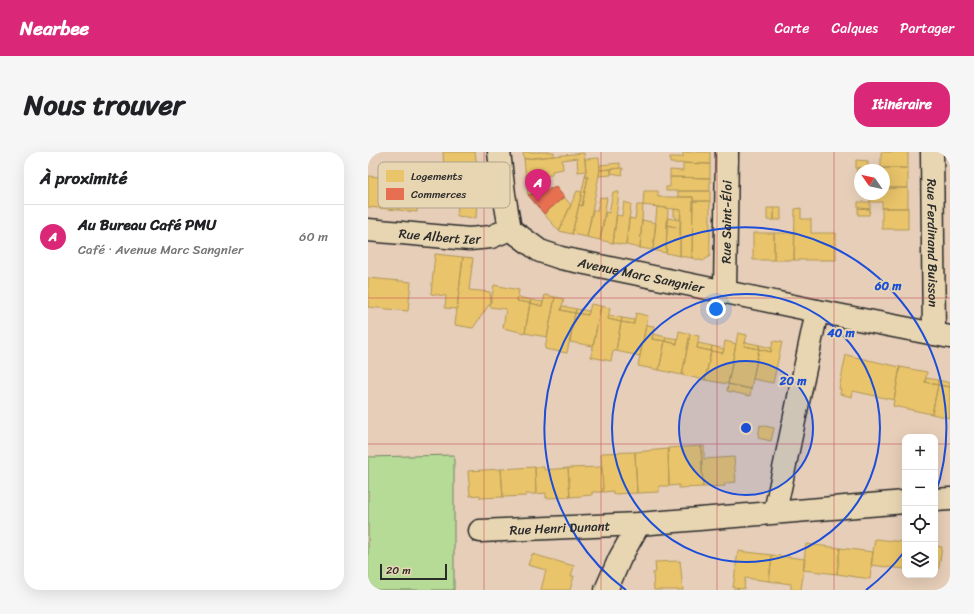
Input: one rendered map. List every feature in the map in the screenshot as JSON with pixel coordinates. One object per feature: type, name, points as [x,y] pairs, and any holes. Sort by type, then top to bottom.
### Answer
[{"type":"street","points":[[499,152],[500,162]]},
{"type":"street","name":"Rue Saint-Éloi","points":[[725,292],[727,152]]},
{"type":"street","name":"Rue Ferdinand Buisson","points":[[932,152],[942,336]]},
{"type":"street","points":[[506,208],[510,229]]},
{"type":"street","name":"Rue Albert Ier","points":[[368,230],[479,239],[491,237],[510,229]]},
{"type":"street","name":"Avenue Marc Sangnier","points":[[510,229],[540,251],[560,258],[942,336]]},
{"type":"street","points":[[775,512],[817,311]]},
{"type":"street","points":[[938,500],[950,499]]},
{"type":"street","name":"Rue Henri Dunant","points":[[480,531],[639,524],[902,502]]},
{"type":"street","points":[[606,590],[620,558],[639,524]]},
{"type":"green space","points":[[454,455],[454,590],[368,590],[368,457]]},
{"type":"building: Logements","points":[[443,152],[475,152],[476,162],[444,162]]},
{"type":"building: Logements","points":[[523,152],[554,152],[554,156],[524,159]]},
{"type":"building: Logements","points":[[683,152],[710,152],[710,164],[670,163],[670,157],[683,157]]},
{"type":"building: Logements","points":[[881,152],[908,152],[908,168],[890,168],[890,164],[881,164]]},
{"type":"building: Logements","points":[[584,153],[586,171],[578,172],[577,158],[562,160],[563,169],[552,171],[552,175],[526,178],[524,159]]},
{"type":"building: Logements","points":[[599,158],[600,170],[587,237],[572,234],[579,205],[582,206],[588,177],[585,177],[585,159]]},
{"type":"building: Logements","points":[[856,160],[868,161],[868,164],[856,164]]},
{"type":"building: Logements","points":[[620,163],[620,168],[600,170],[600,165]]},
{"type":"building: Logements","points":[[683,163],[710,164],[710,178],[670,177],[670,170],[683,171]]},
{"type":"building: Logements","points":[[623,168],[622,175],[611,173],[611,169]]},
{"type":"building: Logements","points":[[890,168],[908,168],[908,188],[890,188]]},
{"type":"building: Logements","points":[[611,169],[611,175],[599,176],[600,170]]},
{"type":"building: Logements","points":[[368,176],[378,177],[378,208],[368,207]]},
{"type":"building: Logements","points":[[542,176],[543,191],[528,195],[526,178]]},
{"type":"building: Logements","points":[[585,177],[588,177],[582,206],[579,205]]},
{"type":"building: Logements","points":[[670,177],[710,178],[710,191],[666,191],[666,187],[670,187]]},
{"type":"building: Logements","points":[[890,188],[908,188],[908,208],[882,208],[882,202],[870,202],[870,200],[890,200]]},
{"type":"building: Logements","points":[[577,191],[582,192],[572,234],[559,231]]},
{"type":"building: Logements","points":[[644,191],[658,191],[658,197],[693,197],[692,258],[680,256],[681,210],[643,205]]},
{"type":"building: Logements","points":[[678,191],[710,191],[710,201],[693,201],[693,197],[678,197]]},
{"type":"building: Logements","points":[[613,192],[619,192],[613,243],[600,240],[606,212],[609,213]]},
{"type":"building: Logements","points":[[564,197],[571,205],[559,231],[544,214]]},
{"type":"building: Logements","points":[[600,197],[607,198],[600,240],[587,237],[593,210],[597,211]]},
{"type":"building: Logements","points":[[693,201],[710,201],[710,256],[703,261],[692,258]]},
{"type":"building: Logements","points":[[624,202],[631,204],[626,245],[613,243],[617,215],[622,216]]},
{"type":"building: Logements","points":[[858,202],[870,202],[870,209],[858,208]]},
{"type":"building: Logements","points":[[637,205],[643,205],[640,248],[626,245],[629,218],[635,219]]},
{"type":"building: Logements","points":[[657,207],[668,208],[666,253],[653,250]]},
{"type":"building: Logements","points":[[378,208],[398,208],[398,210]]},
{"type":"building: Logements","points":[[398,208],[417,208],[417,212],[398,210]]},
{"type":"building: Logements","points":[[458,208],[477,208],[476,218],[457,216]]},
{"type":"building: Logements","points":[[767,208],[774,208],[774,220],[767,220]]},
{"type":"building: Logements","points":[[774,208],[781,208],[781,220],[774,220]]},
{"type":"building: Logements","points":[[801,208],[801,219],[811,219],[811,233],[836,233],[836,260],[794,260],[795,209]]},
{"type":"building: Logements","points":[[858,208],[870,209],[869,215],[858,215]]},
{"type":"building: Logements","points":[[882,208],[908,208],[908,229],[882,229]]},
{"type":"building: Logements","points":[[674,209],[681,210],[680,220],[676,219],[674,216]]},
{"type":"building: Logements","points":[[667,218],[680,220],[680,228],[667,225]]},
{"type":"building: Logements","points":[[642,220],[656,223],[653,250],[640,248]]},
{"type":"building: Logements","points":[[667,225],[680,228],[680,256],[666,253]]},
{"type":"building: Logements","points":[[753,233],[774,233],[774,260],[753,260]]},
{"type":"building: Logements","points":[[774,233],[795,233],[794,260],[774,260]]},
{"type":"building: Logements","points":[[435,254],[463,257],[457,309],[445,308],[446,296],[431,294]]},
{"type":"building: Logements","points":[[463,257],[473,258],[469,290],[490,292],[491,302],[473,328],[455,325]]},
{"type":"building: Logements","points":[[368,278],[411,282],[408,311],[368,307]]},
{"type":"building: Logements","points":[[494,285],[519,290],[517,301],[530,303],[525,333],[503,328],[506,309],[490,307]]},
{"type":"building: Logements","points":[[545,295],[555,297],[547,337],[525,333],[530,303],[542,306]]},
{"type":"building: Logements","points":[[518,297],[531,300],[530,303],[517,301]]},
{"type":"building: Logements","points":[[555,297],[564,299],[561,310],[575,313],[567,353],[545,349]]},
{"type":"building: Logements","points":[[531,300],[543,302],[542,306],[530,303]]},
{"type":"building: Logements","points":[[591,304],[601,306],[593,346],[570,342],[575,313],[588,315]]},
{"type":"building: Logements","points":[[562,306],[576,309],[575,313],[561,310]]},
{"type":"building: Logements","points":[[601,306],[610,308],[608,319],[621,322],[616,351],[613,351],[611,361],[591,357]]},
{"type":"building: Logements","points":[[576,309],[589,311],[588,315],[575,313]]},
{"type":"building: Logements","points":[[636,313],[648,316],[640,356],[616,351],[621,322],[634,324]]},
{"type":"building: Logements","points":[[609,315],[622,318],[621,322],[608,319]]},
{"type":"building: Logements","points":[[622,318],[634,320],[634,324],[621,322]]},
{"type":"building: Logements","points":[[646,325],[654,326],[652,339],[665,341],[659,370],[638,366]]},
{"type":"building: Logements","points":[[679,331],[690,334],[682,375],[659,370],[665,341],[677,344]]},
{"type":"building: Logements","points":[[738,333],[747,335],[744,346],[759,349],[751,389],[728,384]]},
{"type":"building: Logements","points":[[653,334],[666,337],[665,341],[652,339]]},
{"type":"building: Logements","points":[[690,334],[699,336],[697,348],[711,351],[705,380],[682,375]]},
{"type":"building: Logements","points":[[666,337],[678,339],[677,344],[665,341]]},
{"type":"building: Logements","points":[[725,341],[736,344],[728,384],[705,380],[711,351],[723,353]]},
{"type":"building: Logements","points":[[773,341],[782,342],[773,383],[753,379],[759,349],[771,352]]},
{"type":"building: Logements","points":[[745,342],[759,345],[759,349],[744,346]]},
{"type":"building: Logements","points":[[698,343],[712,346],[711,351],[697,348]]},
{"type":"building: Logements","points":[[759,345],[771,348],[771,352],[759,349]]},
{"type":"building: Logements","points":[[712,346],[724,349],[723,353],[711,351]]},
{"type":"building: Logements","points":[[846,355],[900,367],[894,400],[853,391],[852,397],[840,394],[841,389],[839,389]]},
{"type":"building: Logements","points":[[900,367],[927,372],[925,382],[938,385],[932,414],[893,406]]},
{"type":"building: Logements","points":[[926,378],[938,380],[938,385],[925,382]]},
{"type":"building: Logements","points":[[938,380],[950,383],[950,387],[938,385]]},
{"type":"building: Logements","points":[[728,384],[751,389],[750,396],[727,391]]},
{"type":"building: Logements","points":[[938,385],[950,387],[950,418],[932,414]]},
{"type":"building: Logements","points":[[760,425],[774,428],[771,441],[758,438]]},
{"type":"building: Logements","points":[[701,446],[703,487],[679,488],[679,485],[669,486],[668,448]]},
{"type":"building: Logements","points":[[701,446],[704,446],[704,459],[734,457],[736,482],[725,483],[725,486],[703,487]]},
{"type":"building: Logements","points":[[668,449],[669,486],[659,486],[659,492],[637,493],[635,452]]},
{"type":"building: Logements","points":[[635,452],[637,493],[613,494],[613,491],[603,492],[601,453]]},
{"type":"building: Logements","points":[[535,467],[536,494],[503,497],[501,469]]},
{"type":"building: Logements","points":[[535,467],[544,467],[544,470],[568,468],[570,497],[546,498],[546,493],[536,494]]},
{"type":"building: Logements","points":[[602,467],[603,492],[592,492],[592,495],[570,497],[568,468]]},
{"type":"building: Logements","points":[[501,469],[503,497],[480,498],[480,495],[470,496],[468,471]]},
{"type":"building: Logements","points":[[875,539],[902,542],[902,569],[871,565]]},
{"type":"building: Logements","points":[[806,544],[840,548],[837,574],[803,570]]},
{"type":"building: Logements","points":[[938,546],[942,547],[938,573]]},
{"type":"building: Logements","points":[[840,548],[873,552],[870,579],[837,574]]},
{"type":"building: Logements","points":[[738,551],[772,555],[769,581],[745,578],[744,589],[733,588]]},
{"type":"building: Logements","points":[[532,554],[574,566],[571,576],[574,576],[570,590],[541,590],[546,570],[528,565]]},
{"type":"building: Logements","points":[[772,555],[805,559],[801,590],[791,590],[791,584],[769,581]]},
{"type":"building: Logements","points":[[680,561],[683,590],[654,590],[653,573],[656,572],[655,562]]},
{"type":"building: Commerces","points":[[556,187],[564,197],[544,214],[528,195]]},
{"type":"place","name":"Au Bureau Café PMU","points":[[538,202]]}]
